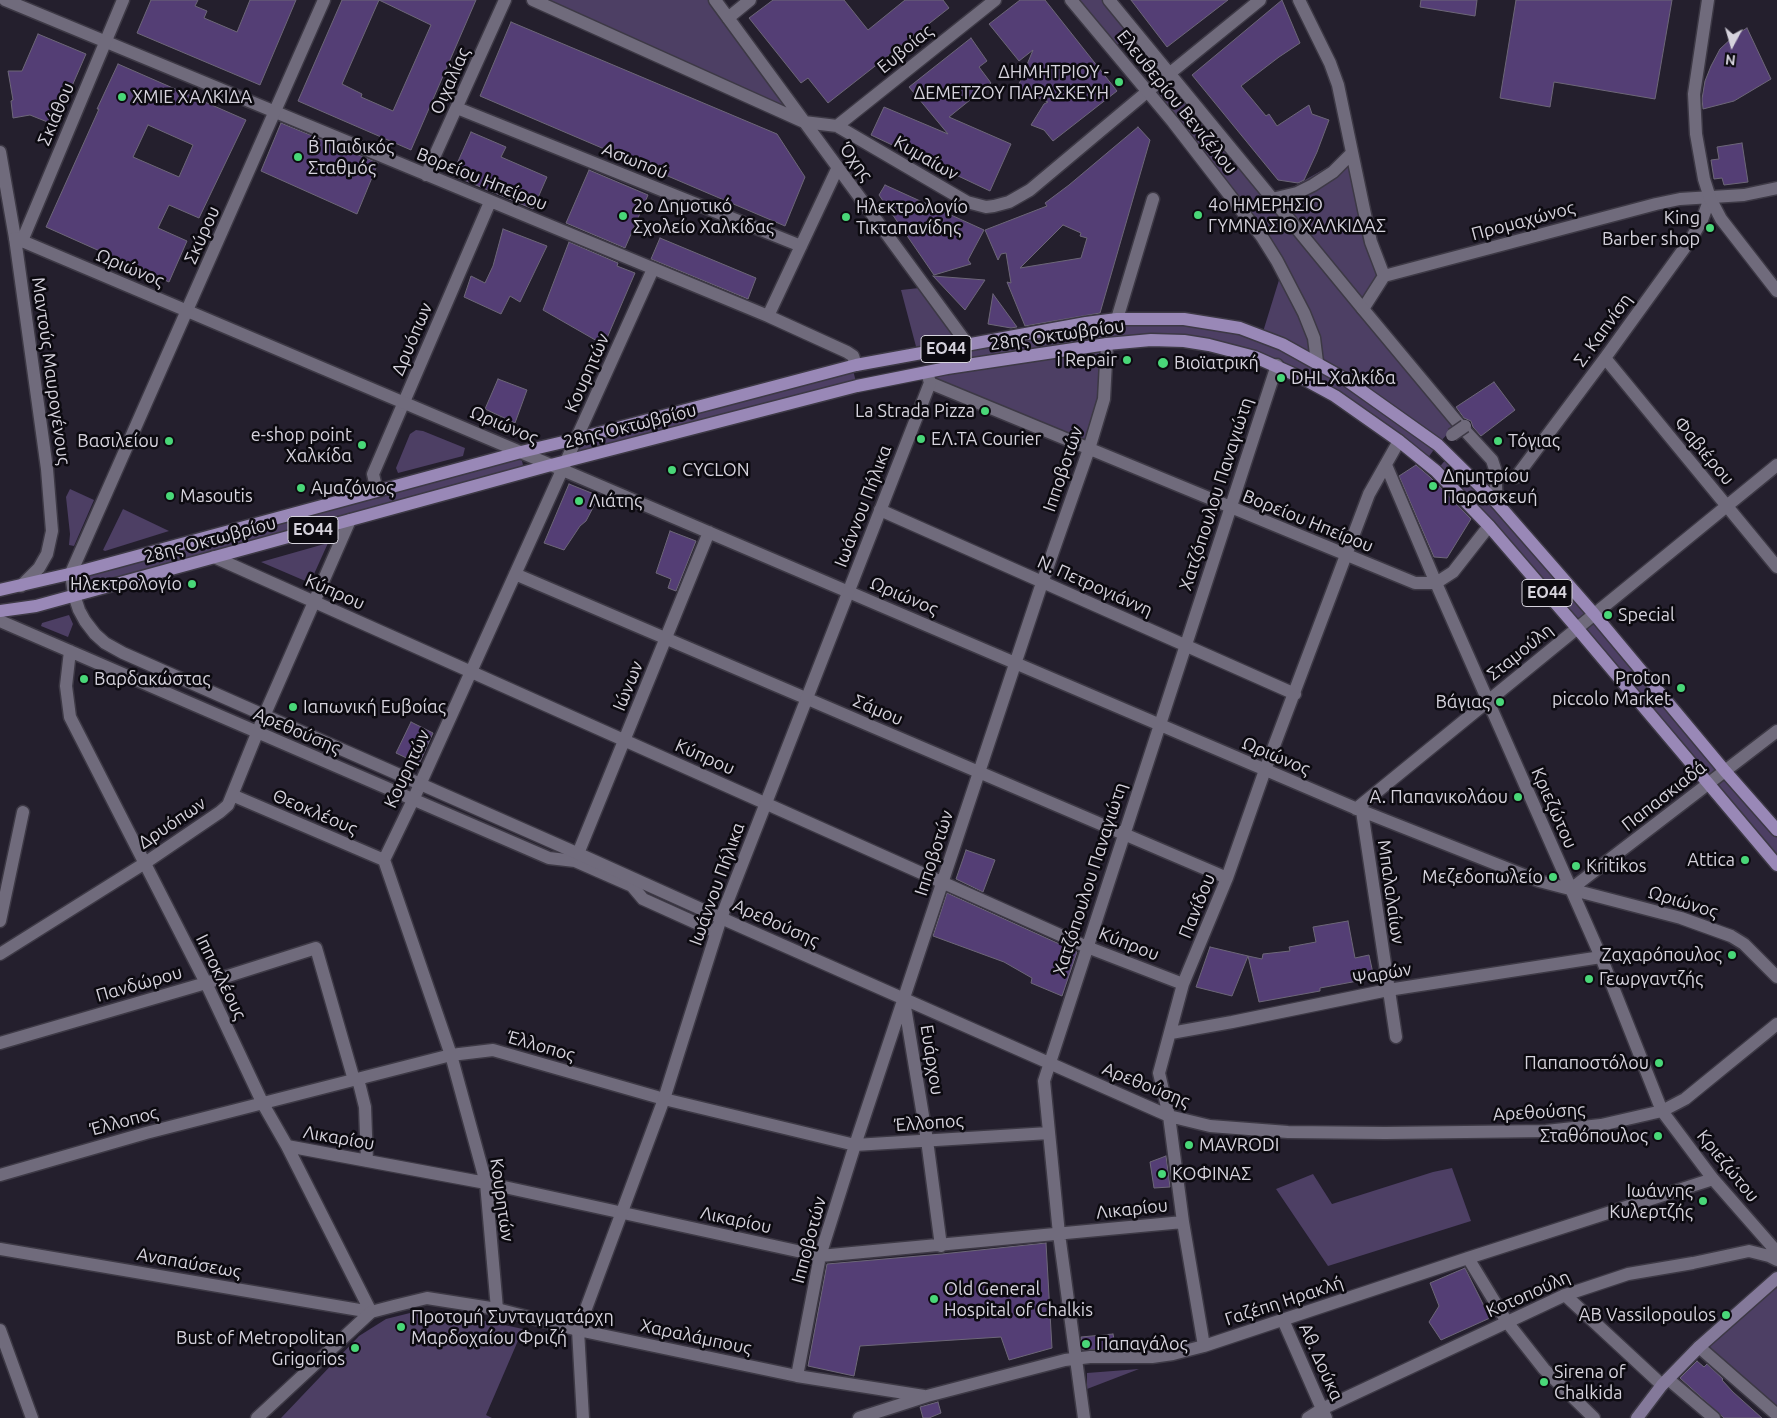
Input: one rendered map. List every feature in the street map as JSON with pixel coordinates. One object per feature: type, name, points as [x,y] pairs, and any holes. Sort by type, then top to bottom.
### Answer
[{"type":"main road","name":"28ης Οκτωβρίου","points":[[71,573],[521,452],[856,365],[1045,330],[1116,319],[1184,319],[1240,328],[1282,344],[1317,362]]},
{"type":"main road","name":"28ης Οκτωβρίου","points":[[0,611],[36,606],[350,520],[857,386],[929,378],[1025,355],[1151,340],[1209,344],[1276,366]]},
{"type":"main road","name":"ΕΟ44","points":[[1317,362],[1345,378],[1450,455],[1497,503],[1594,614],[1724,771],[1777,830]]},
{"type":"main road","name":"ΕΟ44","points":[[1276,366],[1335,396],[1399,441],[1436,471],[1489,526],[1777,865]]},
{"type":"main road","name":"ΕΟ44","points":[[0,590],[71,573]]},
{"type":"main road","points":[[1636,1418],[1665,1382],[1699,1347],[1777,1278]]},
{"type":"street","name":"Βορείου Ηπείρου","points":[[5,0],[768,316],[847,352],[853,356],[856,365]]},
{"type":"street","name":"Σκιάθου","points":[[19,239],[123,0]]},
{"type":"street","name":"Σκύρου","points":[[71,573],[324,0]]},
{"type":"street","name":"Οιχαλίας","points":[[426,175],[505,0]]},
{"type":"street","name":"Κυμαίων","points":[[533,0],[804,122],[837,126],[967,202],[986,207],[1014,200],[1030,190],[1169,73],[1260,0]]},
{"type":"street","name":"Όχης","points":[[715,0],[968,345]]},
{"type":"street","points":[[728,18],[750,0]]},
{"type":"street","name":"Ευβοίας","points":[[837,126],[994,0]]},
{"type":"street","name":"Ελευθερίου Βενιζέλου","points":[[1071,0],[1148,91],[1262,237],[1277,261],[1311,328],[1317,362]]},
{"type":"street","points":[[1109,0],[1363,310],[1458,424],[1492,460],[1495,469],[1497,503]]},
{"type":"street","points":[[1299,0],[1330,63],[1338,85],[1371,242],[1384,276],[1363,310]]},
{"type":"street","points":[[1721,0],[1708,1],[1694,83],[1696,134],[1704,179],[1710,198],[1721,219],[1777,291]]},
{"type":"street","name":"Ασωπού","points":[[457,108],[801,246]]},
{"type":"street","name":"Μαντούς Μαυρογένους","points":[[0,152],[19,239],[47,469],[52,531],[47,554],[39,568],[21,586]]},
{"type":"street","points":[[1272,200],[1305,190],[1333,172],[1352,153]]},
{"type":"street","points":[[768,316],[838,167]]},
{"type":"street","name":"Προμαχώνος","points":[[1384,276],[1656,204],[1680,199],[1744,195],[1777,188]]},
{"type":"street","name":"Σ. Καπνίση","points":[[1516,477],[1691,239],[1702,220],[1710,198]]},
{"type":"street","points":[[1116,319],[1153,199]]},
{"type":"street","name":"Δρυόπων","points":[[377,491],[373,474],[490,202]]},
{"type":"street","name":"Ωριώνος","points":[[19,239],[521,452],[560,465],[709,532],[1359,810],[1526,876],[1681,918],[1731,936],[1744,944],[1777,976]]},
{"type":"street","name":"Κουρητών","points":[[497,1309],[486,1183],[451,1055],[384,860],[515,574],[560,465],[576,439],[653,269]]},
{"type":"street","name":"Ιπποβοτών","points":[[797,1376],[820,1256],[1042,582],[1089,449],[1104,399],[1107,344]]},
{"type":"street","name":"Φαβιέρου","points":[[1605,358],[1777,567]]},
{"type":"street","name":"Χατζόπουλου Παναγιώτη","points":[[1084,1418],[1059,1234],[1044,1082],[1048,1063],[1276,366]]},
{"type":"street","name":"Βορείου Ηπείρου","points":[[929,378],[1089,449],[1347,556],[1415,583],[1436,583]]},
{"type":"street","name":"Ιωάννου Πήλικα","points":[[583,1418],[578,1330],[664,1099],[721,918],[880,510],[929,378]]},
{"type":"street","points":[[1450,455],[1449,448],[1445,444],[1452,435],[1466,424]]},
{"type":"street","name":"Πανίδου","points":[[1204,1346],[1169,1116],[1159,1073],[1184,984],[1227,878],[1265,770],[1370,494],[1399,441]]},
{"type":"street","name":"Κριεζώτου","points":[[1386,465],[1601,957],[1662,1111],[1713,1179],[1777,1252]]},
{"type":"street","name":"Σταμούλη","points":[[1359,810],[1488,701],[1777,465]]},
{"type":"street","name":"Ν. Πετρογιάννη","points":[[880,510],[1295,694]]},
{"type":"street","name":"Δρυόπων","points":[[0,954],[145,863],[220,812],[228,804],[264,716],[350,520]]},
{"type":"street","points":[[1436,583],[1453,572],[1489,526]]},
{"type":"street","name":"Ιώνων","points":[[577,857],[709,532]]},
{"type":"street","name":"Κύπρου","points":[[214,557],[1087,947],[1184,984]]},
{"type":"street","points":[[71,573],[74,595]]},
{"type":"street","name":"Σάμου","points":[[515,574],[1227,878]]},
{"type":"street","name":"Αρεθούσης","points":[[74,595],[85,622],[105,643],[123,653],[420,784],[577,857],[904,998],[1169,1116],[1210,1126],[1288,1132],[1473,1133],[1546,1131],[1601,1125],[1662,1111],[1685,1099],[1777,1024]]},
{"type":"street","name":"Αρεθούσης","points":[[0,620],[549,858],[577,857]]},
{"type":"street","name":"Ιπποκλέους","points":[[70,651],[66,686],[70,717],[206,984],[263,1104],[287,1146],[371,1312]]},
{"type":"street","name":"Παπασκιαδά","points":[[1571,889],[1777,731]]},
{"type":"street","name":"Θεοκλέους","points":[[232,795],[384,860]]},
{"type":"street","name":"Μπαλαλαίων","points":[[1359,810],[1396,1037]]},
{"type":"street","points":[[0,921],[23,812]]},
{"type":"street","points":[[577,857],[632,886],[643,899],[716,932]]},
{"type":"street","name":"Πανδώρου","points":[[0,1043],[206,984],[316,948],[356,1080]]},
{"type":"street","name":"Ψαρών","points":[[1171,1032],[1232,1022],[1388,990],[1601,957]]},
{"type":"street","name":"Ευάρχου","points":[[904,998],[927,1140],[941,1246]]},
{"type":"street","name":"Έλλοπος","points":[[0,1175],[146,1133],[451,1055],[493,1050],[664,1099],[855,1145],[1048,1133]]},
{"type":"street","points":[[356,1080],[365,1108],[367,1161]]},
{"type":"street","name":"Λικαρίου","points":[[287,1146],[486,1183],[820,1256],[1184,1222]]},
{"type":"street","name":"Γαζέπη Ηρακλή","points":[[859,1418],[927,1396],[1055,1362],[1076,1358],[1152,1357],[1204,1346],[1713,1179]]},
{"type":"street","name":"Αναπαύσεως","points":[[0,1249],[371,1312]]},
{"type":"street","name":"Κοτοπούλη","points":[[1308,1418],[1324,1413],[1506,1322],[1565,1295],[1628,1274],[1749,1251],[1777,1260]]},
{"type":"street","points":[[1468,1258],[1506,1322],[1544,1369],[1594,1418]]},
{"type":"street","points":[[1565,1295],[1665,1382],[1714,1418]]},
{"type":"street","name":"Χαραλάμπους","points":[[371,1312],[428,1298],[497,1309],[578,1330],[797,1376],[927,1396]]},
{"type":"street","points":[[257,1418],[371,1312]]},
{"type":"street","name":"Αθ. Δούκα","points":[[1283,1320],[1324,1413]]},
{"type":"street","points":[[0,1330],[32,1418]]},
{"type":"street","points":[[1699,1347],[1777,1414]]},
{"type":"shaded area","points":[[533,0],[715,0],[804,122]]},
{"type":"shaded area","points":[[1071,0],[1109,0],[1135,31],[1112,49]]},
{"type":"shaded area","points":[[1169,73],[1272,199],[1352,153],[1384,276],[1363,310],[1458,423],[1438,444],[1425,462],[1335,396],[1209,345],[1107,344],[1104,399],[1089,449],[930,383],[947,368],[966,365],[968,346],[918,354],[901,290],[919,288],[968,345],[1146,318],[1262,335],[1279,280],[1284,274],[1148,91]]},
{"type":"shaded area","points":[[852,366],[857,386],[583,457],[573,452],[576,439]]},
{"type":"shaded area","points":[[416,430],[465,448],[463,456],[398,473],[396,468],[410,434]]},
{"type":"shaded area","points":[[521,457],[523,465],[515,475],[82,587],[80,579],[82,571]]},
{"type":"shaded area","points":[[1448,457],[1497,503],[1777,834],[1777,868],[1436,471]]},
{"type":"shaded area","points":[[70,489],[94,500],[74,546],[69,545],[70,534],[66,497]]},
{"type":"shaded area","points":[[123,509],[169,531],[105,551],[103,550]]},
{"type":"shaded area","points":[[328,543],[310,583],[261,562]]},
{"type":"shaded area","points":[[69,615],[73,624],[68,637],[41,626],[42,623]]},
{"type":"shaded area","points":[[1452,1168],[1471,1221],[1328,1266],[1276,1189],[1313,1174],[1332,1204],[1433,1172]]},
{"type":"shaded area","points":[[1777,1278],[1777,1414],[1699,1347]]},
{"type":"shaded area","points":[[443,1312],[523,1329],[486,1415],[492,1418],[281,1418],[359,1336],[386,1319],[410,1313]]},
{"type":"shaded area","points":[[1139,1369],[1087,1389],[1087,1373]]},
{"type":"building","points":[[151,0],[198,0],[195,6],[207,11],[204,18],[237,32],[250,0],[296,0],[260,85],[137,33]]},
{"type":"building","points":[[342,0],[379,0],[476,0],[411,150],[298,101]],"holes":[[[379,0],[431,25],[393,111],[361,97],[362,94],[342,84]]]},
{"type":"building","points":[[773,0],[844,0],[868,30],[905,0],[943,0],[949,8],[828,103],[808,78],[801,83],[749,18]]},
{"type":"building","points":[[1020,0],[1045,0],[1117,91],[1053,141],[1044,130],[1031,125],[1044,104],[1048,102],[1017,89],[1033,50],[1019,61],[989,24]]},
{"type":"building","points":[[1131,0],[1228,0],[1167,47]]},
{"type":"building","points":[[1282,0],[1300,43],[1241,86],[1266,116],[1269,114],[1277,126],[1309,105],[1312,114],[1329,120],[1304,180],[1298,183],[1278,180],[1192,75]]},
{"type":"building","points":[[1421,0],[1477,0],[1475,16],[1420,7]]},
{"type":"building","points":[[1516,0],[1672,0],[1655,99],[1554,82],[1550,107],[1500,98]]},
{"type":"building","points":[[511,22],[777,134],[805,177],[785,226],[480,96]]},
{"type":"building","points":[[1747,28],[1771,79],[1734,101],[1703,109],[1702,99],[1705,81],[1720,49],[1734,36]]},
{"type":"building","points":[[38,34],[86,54],[55,125],[30,115],[13,118],[11,101],[13,100],[8,71],[22,71]]},
{"type":"building","points":[[971,38],[987,61],[979,67],[991,83],[949,117],[1011,144],[990,191],[871,135],[884,107],[948,134],[909,87]]},
{"type":"building","points":[[118,64],[246,120],[199,218],[169,205],[158,228],[187,241],[169,282],[46,227],[99,109],[97,109]],"holes":[[[148,125],[193,145],[179,177],[133,157]]]},
{"type":"building","points":[[281,123],[378,163],[357,214],[261,171]]},
{"type":"building","points":[[1138,127],[1150,140],[1100,313],[1025,326],[1007,282],[1011,283],[1006,253],[1001,254],[998,260],[985,230],[1047,206],[1045,203]],"holes":[[[1063,225],[1081,233],[1080,236],[1087,238],[1081,258],[1020,268]]]},
{"type":"building","points":[[471,132],[506,147],[501,157],[547,177],[533,209],[452,175]]},
{"type":"building","points":[[1742,143],[1748,182],[1724,185],[1722,178],[1714,179],[1711,160],[1719,159],[1717,147]]},
{"type":"building","points":[[589,170],[648,195],[625,248],[566,223]]},
{"type":"building","points":[[885,185],[984,230],[968,260],[971,264],[934,275],[879,195]]},
{"type":"building","points":[[503,229],[547,246],[520,302],[510,296],[501,314],[464,297],[471,276],[485,283],[493,266]]},
{"type":"building","points":[[660,238],[756,278],[748,299],[651,259]]},
{"type":"building","points":[[569,242],[618,263],[617,266],[635,273],[604,345],[543,310]]},
{"type":"building","points":[[933,276],[985,280],[965,310]]},
{"type":"building","points":[[993,294],[1017,327],[1011,328],[988,324]]},
{"type":"building","points":[[498,379],[527,390],[515,423],[485,409]]},
{"type":"building","points":[[1494,382],[1515,410],[1481,436],[1473,427],[1471,421],[1464,418],[1456,407]]},
{"type":"building","points":[[1416,465],[1471,519],[1447,558],[1434,557],[1399,476]]},
{"type":"building","name":"Λιάτης","points":[[569,484],[599,496],[586,521],[580,526],[564,550],[544,543]]},
{"type":"building","points":[[670,531],[696,541],[676,591],[668,588],[671,579],[656,573]]},
{"type":"building","points":[[411,722],[433,733],[419,764],[396,753]]},
{"type":"building","points":[[966,850],[995,860],[983,892],[956,879]]},
{"type":"building","points":[[947,893],[1077,952],[1062,996],[1031,983],[1032,978],[1004,962],[933,936]]},
{"type":"building","points":[[1348,921],[1355,958],[1369,955],[1374,978],[1320,988],[1320,991],[1259,1002],[1248,956],[1262,959],[1263,954],[1290,951],[1289,947],[1316,942],[1313,927]]},
{"type":"building","points":[[1210,947],[1248,956],[1232,996],[1196,987]]},
{"type":"building","name":"ΚΟΦΙΝΑΣ","points":[[1166,1156],[1170,1187],[1154,1188],[1150,1162]]},
{"type":"building","name":"Old General Hospital of Chalkis","points":[[1046,1243],[1052,1348],[1009,1360],[1001,1337],[860,1346],[854,1376],[808,1366],[827,1264]]},
{"type":"building","points":[[1465,1268],[1490,1318],[1441,1340],[1429,1322],[1439,1306],[1430,1283]]},
{"type":"building","points":[[1113,1334],[1116,1349],[1083,1350],[1081,1337]]},
{"type":"building","points":[[1697,1361],[1704,1367],[1707,1364],[1723,1379],[1733,1392],[1762,1418],[1724,1418],[1680,1378]]},
{"type":"building","points":[[938,1402],[941,1413],[929,1418],[923,1418],[920,1407]]},
{"type":"place","name":"ΔΗΜΗΤΡΙΟΥ - ΔΕΜΕΤΖΟΥ ΠΑΡΑΣΚΕΥΗ","points":[[1119,82]]},
{"type":"place","name":"ΧΜΙΕ ΧΑΛΚΙΔΑ","points":[[122,97]]},
{"type":"place","name":"Β΄ Παιδικός Σταθμός","points":[[298,157]]},
{"type":"place","name":"4ο ΗΜΕΡΗΣΙΟ ΓΥΜΝΑΣΙΟ ΧΑΛΚΙΔΑΣ","points":[[1198,215]]},
{"type":"place","name":"2ο Δημοτικό Σχολείο Χαλκίδας","points":[[623,216]]},
{"type":"place","name":"Ηλεκτρολογίο Τικταπανίδης","points":[[846,217]]},
{"type":"place","name":"King Barber shop","points":[[1710,228]]},
{"type":"place","name":"i Repair","points":[[1127,360]]},
{"type":"place","name":"Βιοϊατρική","points":[[1163,363]]},
{"type":"place","name":"DHL Χαλκίδα","points":[[1281,378]]},
{"type":"place","name":"La Strada Pizza","points":[[985,411]]},
{"type":"place","name":"ΕΛ.ΤΑ Courier","points":[[921,439]]},
{"type":"place","name":"Βασιλείου","points":[[169,441]]},
{"type":"place","name":"Τόγιας","points":[[1498,441]]},
{"type":"place","name":"e-shop point Χαλκίδα","points":[[362,445]]},
{"type":"place","name":"CYCLON","points":[[672,470]]},
{"type":"place","name":"Δημητρίου Παρασκευή","points":[[1433,486]]},
{"type":"place","name":"Αμαζόνιος","points":[[301,488]]},
{"type":"place","name":"Masoutis","points":[[170,496]]},
{"type":"place","name":"Λιάτης","points":[[579,501]]},
{"type":"place","name":"Ηλεκτρολογίο","points":[[192,584]]},
{"type":"place","name":"Special","points":[[1608,615]]},
{"type":"place","name":"Βαρδακώστας","points":[[84,679]]},
{"type":"place","name":"Proton piccolo Market","points":[[1681,688]]},
{"type":"place","name":"Βάγιας","points":[[1500,702]]},
{"type":"place","name":"Ιαπωνική Ευβοίας","points":[[293,707]]},
{"type":"place","name":"Α. Παπανικολάου","points":[[1518,797]]},
{"type":"place","name":"Attica","points":[[1745,860]]},
{"type":"place","name":"Kritikos","points":[[1576,866]]},
{"type":"place","name":"Μεζεδοπωλείο","points":[[1553,877]]},
{"type":"place","name":"Ζαχαρόπουλος","points":[[1732,955]]},
{"type":"place","name":"Γεωργαντζής","points":[[1589,979]]},
{"type":"place","name":"Παπαποστόλου","points":[[1659,1063]]},
{"type":"place","name":"Σταθόπουλος","points":[[1658,1136]]},
{"type":"place","name":"MAVRODI","points":[[1189,1145]]},
{"type":"place","name":"ΚΟΦΙΝΑΣ","points":[[1162,1174]]},
{"type":"place","name":"Ιωάννης Κυλερτζής","points":[[1703,1201]]},
{"type":"place","name":"Old General Hospital of Chalkis","points":[[934,1299]]},
{"type":"place","name":"AB Vassilopoulos","points":[[1726,1315]]},
{"type":"place","name":"Προτομή Συνταγματάρχη Μαρδοχαίου Φριζή","points":[[401,1327]]},
{"type":"place","name":"Παπαγάλος","points":[[1086,1344]]},
{"type":"place","name":"Bust of Metropolitan Grigorios","points":[[355,1348]]},
{"type":"place","name":"Sirena of Chalkida","points":[[1544,1382]]}]
